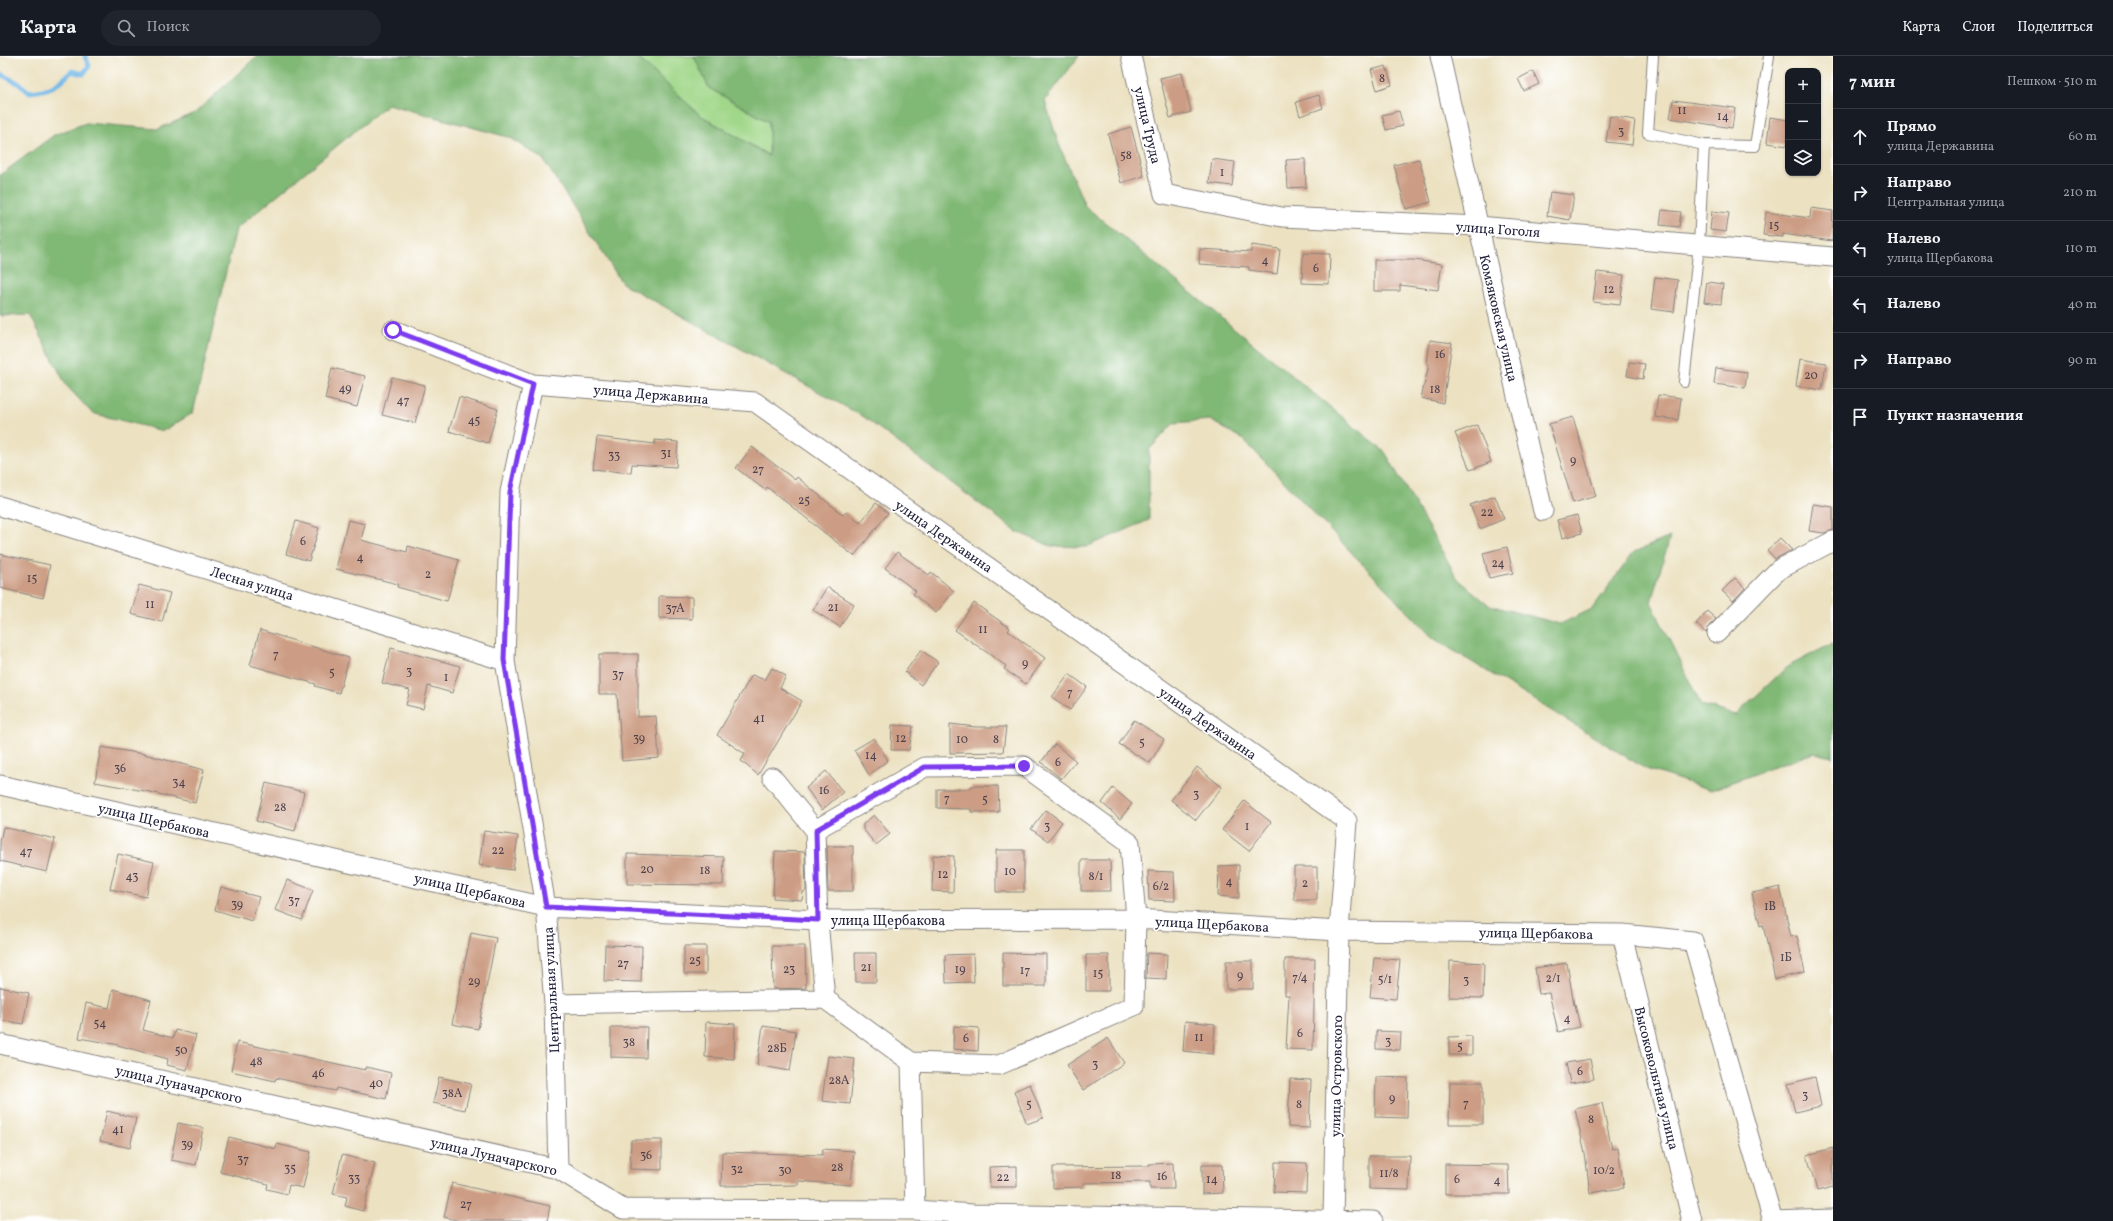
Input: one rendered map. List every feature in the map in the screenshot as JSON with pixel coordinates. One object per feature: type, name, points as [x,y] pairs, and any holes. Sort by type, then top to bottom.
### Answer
[{"type":"street","name":"улица Труда","points":[[1131,56],[1164,194]]},
{"type":"street","name":"Комзяковская улица","points":[[1440,56],[1543,511]]},
{"type":"street","name":"улица Гоголя","points":[[1164,194],[1282,217],[1478,226],[1833,257]]},
{"type":"street","name":"улица Державина","points":[[393,330],[533,384],[755,402],[1347,821],[1339,931]]},
{"type":"street","name":"Центральная улица","points":[[533,384],[510,492],[504,660],[546,907],[554,1004],[558,1169]]},
{"type":"street","name":"Лесная улица","points":[[0,506],[504,660]]},
{"type":"street","points":[[1717,632],[1778,570],[1833,541]]},
{"type":"street","points":[[554,1004],[825,999],[911,1062],[999,1065],[1134,1006],[1136,919],[1130,843],[1024,766],[925,767],[816,830]]},
{"type":"street","points":[[772,777],[816,830],[818,920],[825,999]]},
{"type":"street","name":"улица Щербакова","points":[[0,786],[546,907],[818,920],[1136,919],[1339,931],[1622,934],[1693,941],[1773,1221]]},
{"type":"street","name":"улица Островского","points":[[1333,1221],[1339,931]]},
{"type":"street","name":"Высоковольтная улица","points":[[1622,934],[1692,1221]]},
{"type":"street","name":"улица Луначарского","points":[[0,1044],[558,1169],[624,1215],[854,1215],[915,1210],[974,1217],[1373,1221]]},
{"type":"street","points":[[911,1062],[915,1210]]},
{"type":"street","points":[[1773,1221],[1833,1219]]},
{"type":"lane","points":[[1653,56],[1648,133],[1704,145],[1755,146],[1769,56]]},
{"type":"lane","points":[[1684,382],[1699,245],[1704,145]]},
{"type":"green space","points":[[257,56],[636,56],[700,115],[769,156],[769,122],[709,88],[694,56],[1079,56],[1045,101],[1058,142],[1085,206],[1385,452],[1458,579],[1489,605],[1560,624],[1592,609],[1634,552],[1670,537],[1651,602],[1701,705],[1736,715],[1787,667],[1833,643],[1833,757],[1813,753],[1711,790],[1646,769],[1433,638],[1244,440],[1210,420],[1174,423],[1149,450],[1149,520],[1086,547],[1051,546],[1017,532],[864,417],[622,283],[543,159],[511,138],[388,104],[236,229],[193,413],[163,431],[92,413],[66,385],[30,315],[0,316],[0,175],[54,135],[86,123],[158,129],[195,113]]},
{"type":"green space","points":[[636,56],[694,56],[709,88],[769,122],[770,156],[700,115]]},
{"type":"building","points":[[1386,66],[1392,85],[1377,90],[1371,70]]},
{"type":"building","points":[[1533,71],[1539,84],[1524,91],[1518,79]]},
{"type":"building","points":[[1182,73],[1191,112],[1170,118],[1160,78]]},
{"type":"building","points":[[1319,95],[1323,108],[1300,116],[1296,102]]},
{"type":"building","points":[[1673,100],[1735,108],[1732,128],[1670,118]]},
{"type":"building","points":[[1399,111],[1403,126],[1386,130],[1382,115]]},
{"type":"building","points":[[1610,116],[1635,120],[1632,145],[1606,142]]},
{"type":"building","points":[[1770,117],[1785,120],[1785,146],[1767,143]]},
{"type":"building","points":[[1131,127],[1144,176],[1121,183],[1108,134]]},
{"type":"building","points":[[1212,159],[1235,162],[1232,186],[1209,183]]},
{"type":"building","points":[[1305,159],[1306,187],[1288,188],[1286,160]]},
{"type":"building","points":[[1419,159],[1431,202],[1406,209],[1394,165]]},
{"type":"building","points":[[1550,192],[1574,195],[1570,220],[1547,216]]},
{"type":"building","points":[[1811,208],[1833,211],[1832,241],[1783,234],[1783,237],[1763,235],[1766,212],[1810,218]]},
{"type":"building","points":[[1662,210],[1681,212],[1679,227],[1660,225]]},
{"type":"building","points":[[1712,211],[1729,213],[1726,232],[1710,230]]},
{"type":"building","points":[[1252,245],[1280,249],[1277,274],[1249,270],[1249,267],[1199,264],[1200,249],[1251,252]]},
{"type":"building","points":[[1303,253],[1330,254],[1329,284],[1302,283]]},
{"type":"building","points":[[1374,260],[1414,260],[1442,264],[1438,290],[1400,285],[1400,291],[1374,291]]},
{"type":"building","points":[[1597,272],[1624,275],[1620,305],[1593,302]]},
{"type":"building","points":[[1655,277],[1678,280],[1674,312],[1651,309]]},
{"type":"building","points":[[1707,282],[1723,284],[1721,304],[1704,302]]},
{"type":"building","points":[[1430,340],[1452,343],[1443,403],[1421,398],[1429,365],[1427,364]]},
{"type":"building","points":[[1800,359],[1826,363],[1822,390],[1796,386]]},
{"type":"building","points":[[1629,362],[1645,364],[1643,379],[1627,376]]},
{"type":"building","points":[[332,368],[365,376],[357,407],[325,399]]},
{"type":"building","points":[[1716,368],[1747,372],[1745,388],[1714,384]]},
{"type":"building","points":[[392,377],[425,385],[415,423],[382,415]]},
{"type":"building","points":[[1658,395],[1681,398],[1678,420],[1655,417]]},
{"type":"building","points":[[459,397],[498,409],[488,443],[449,431]]},
{"type":"building","points":[[1573,417],[1596,496],[1573,503],[1549,424]]},
{"type":"building","points":[[1477,425],[1491,462],[1470,470],[1455,433]]},
{"type":"building","points":[[597,437],[655,444],[655,440],[678,442],[676,467],[632,464],[631,473],[593,469]]},
{"type":"building","points":[[752,447],[795,480],[797,477],[843,515],[846,512],[860,523],[876,503],[888,513],[854,556],[767,487],[765,490],[736,468]]},
{"type":"building","points":[[1495,496],[1504,519],[1480,529],[1470,505]]},
{"type":"building","points":[[1813,504],[1833,507],[1833,530],[1824,533],[1809,531]]},
{"type":"building","points":[[1577,515],[1582,533],[1562,538],[1557,520]]},
{"type":"building","points":[[348,520],[365,524],[361,540],[407,552],[408,546],[459,560],[447,601],[397,587],[398,584],[336,569]]},
{"type":"building","points":[[296,521],[319,528],[309,561],[286,554]]},
{"type":"building","points":[[1780,538],[1792,550],[1775,559],[1767,550]]},
{"type":"building","points":[[1507,547],[1513,573],[1489,578],[1483,553]]},
{"type":"building","points":[[897,552],[929,575],[931,572],[954,591],[936,613],[913,594],[916,591],[885,568]]},
{"type":"building","points":[[0,554],[50,565],[43,598],[0,588]]},
{"type":"building","points":[[1735,578],[1745,588],[1733,601],[1722,591]]},
{"type":"building","points":[[139,585],[170,593],[162,622],[131,614]]},
{"type":"building","points":[[827,587],[854,604],[840,627],[813,610]]},
{"type":"building","points":[[659,596],[692,597],[692,619],[659,618]]},
{"type":"building","points":[[974,603],[1010,628],[1008,631],[1045,658],[1026,684],[1004,669],[1006,666],[955,630]]},
{"type":"building","points":[[1707,611],[1716,619],[1709,626],[1706,633],[1696,624]]},
{"type":"building","points":[[260,630],[349,658],[339,693],[315,686],[316,684],[250,665]]},
{"type":"building","points":[[391,648],[460,666],[452,693],[428,686],[423,709],[406,705],[410,690],[382,683]]},
{"type":"building","points":[[921,650],[938,662],[921,685],[905,672]]},
{"type":"building","points":[[599,654],[638,654],[638,717],[656,716],[659,758],[622,761],[617,694],[599,694]]},
{"type":"building","points":[[772,668],[786,676],[780,688],[802,701],[758,775],[741,761],[745,754],[717,735],[752,675],[765,680]]},
{"type":"building","points":[[1069,674],[1087,687],[1070,710],[1052,697]]},
{"type":"building","points":[[1134,720],[1164,739],[1150,763],[1119,744]]},
{"type":"building","points":[[950,724],[976,727],[1006,727],[1003,752],[950,753]]},
{"type":"building","points":[[892,725],[913,726],[909,750],[891,750]]},
{"type":"building","points":[[874,738],[888,760],[869,775],[854,750]]},
{"type":"building","points":[[1055,744],[1076,761],[1061,779],[1041,762]]},
{"type":"building","points":[[101,747],[144,754],[204,770],[195,803],[150,792],[95,782]]},
{"type":"building","points":[[1197,767],[1222,787],[1196,820],[1171,800]]},
{"type":"building","points":[[826,771],[843,792],[822,810],[806,788]]},
{"type":"building","points":[[266,783],[304,792],[295,831],[256,821]]},
{"type":"building","points":[[971,786],[998,786],[999,812],[971,812],[971,809],[937,808],[937,789],[971,789]]},
{"type":"building","points":[[1113,788],[1132,804],[1120,819],[1102,803]]},
{"type":"building","points":[[1244,801],[1271,822],[1249,851],[1222,830]]},
{"type":"building","points":[[1046,810],[1062,822],[1048,841],[1031,829]]},
{"type":"building","points":[[874,815],[890,834],[876,845],[863,829],[863,824]]},
{"type":"building","points":[[3,827],[55,839],[47,872],[0,861],[0,842]]},
{"type":"building","points":[[484,831],[518,836],[513,870],[479,865]]},
{"type":"building","points":[[827,846],[853,846],[853,891],[828,891]]},
{"type":"building","points":[[996,850],[1024,850],[1024,892],[996,892]]},
{"type":"building","points":[[775,851],[805,852],[806,891],[803,892],[802,900],[773,898]]},
{"type":"building","points":[[118,854],[154,862],[146,897],[110,889]]},
{"type":"building","points":[[627,854],[724,857],[723,885],[627,884]]},
{"type":"building","points":[[933,855],[954,856],[953,892],[932,891]]},
{"type":"building","points":[[1081,860],[1110,860],[1111,891],[1081,891]]},
{"type":"building","points":[[1239,865],[1239,898],[1218,896],[1219,866]]},
{"type":"building","points":[[1294,867],[1317,867],[1317,900],[1294,900]]},
{"type":"building","points":[[1148,871],[1174,872],[1175,901],[1149,900]]},
{"type":"building","points":[[287,880],[313,890],[302,920],[275,910]]},
{"type":"building","points":[[221,887],[259,897],[252,921],[215,910]]},
{"type":"building","points":[[1780,887],[1791,937],[1797,936],[1805,972],[1775,979],[1763,925],[1760,926],[1752,893]]},
{"type":"building","points":[[471,933],[496,938],[478,1029],[452,1024]]},
{"type":"building","points":[[605,945],[642,946],[641,982],[604,981]]},
{"type":"building","points":[[684,946],[706,946],[706,974],[684,974]]},
{"type":"building","points":[[772,946],[805,946],[806,988],[773,989]]},
{"type":"building","points":[[855,953],[876,953],[876,982],[856,982]]},
{"type":"building","points":[[1003,953],[1046,954],[1046,986],[1003,986]]},
{"type":"building","points":[[1147,953],[1167,954],[1166,979],[1146,978]]},
{"type":"building","points":[[973,954],[974,982],[946,983],[945,955]]},
{"type":"building","points":[[1086,955],[1109,955],[1109,991],[1086,991]]},
{"type":"building","points":[[1374,958],[1400,960],[1396,999],[1370,997]]},
{"type":"building","points":[[1285,959],[1315,959],[1313,1050],[1286,1049],[1289,995],[1285,995]]},
{"type":"building","points":[[1226,961],[1253,961],[1253,989],[1226,989]]},
{"type":"building","points":[[1450,961],[1484,963],[1483,998],[1449,997]]},
{"type":"building","points":[[1567,963],[1574,1005],[1575,1004],[1580,1027],[1558,1032],[1549,993],[1539,994],[1535,968]]},
{"type":"building","points":[[0,987],[29,993],[23,1024],[0,1020]]},
{"type":"building","points":[[113,989],[151,1000],[143,1030],[173,1038],[175,1030],[196,1035],[187,1070],[167,1065],[168,1059],[114,1044],[79,1038],[86,1003],[109,1008]]},
{"type":"building","points":[[1185,1021],[1215,1024],[1213,1054],[1183,1051]]},
{"type":"building","points":[[706,1022],[735,1024],[734,1059],[705,1057]]},
{"type":"building","points":[[763,1026],[796,1031],[790,1071],[757,1065]]},
{"type":"building","points":[[954,1026],[979,1028],[978,1051],[953,1049]]},
{"type":"building","points":[[611,1027],[647,1027],[646,1058],[611,1057]]},
{"type":"building","points":[[1376,1031],[1401,1032],[1400,1050],[1376,1049]]},
{"type":"building","points":[[1472,1036],[1472,1055],[1449,1055],[1449,1037]]},
{"type":"building","points":[[1108,1038],[1124,1063],[1083,1090],[1067,1065]]},
{"type":"building","points":[[237,1042],[365,1070],[366,1067],[391,1073],[386,1099],[336,1088],[335,1091],[276,1078],[275,1081],[231,1071]]},
{"type":"building","points":[[828,1056],[855,1059],[850,1104],[822,1101]]},
{"type":"building","points":[[1590,1059],[1594,1079],[1570,1083],[1566,1063]]},
{"type":"building","points":[[439,1077],[471,1084],[465,1110],[433,1103]]},
{"type":"building","points":[[1376,1077],[1408,1078],[1407,1118],[1375,1117]]},
{"type":"building","points":[[1815,1077],[1821,1106],[1795,1112],[1788,1084]]},
{"type":"building","points":[[1290,1079],[1311,1080],[1309,1128],[1288,1127]]},
{"type":"building","points":[[1450,1082],[1483,1082],[1483,1124],[1449,1124]]},
{"type":"building","points":[[1030,1084],[1043,1118],[1027,1124],[1014,1091]]},
{"type":"building","points":[[1602,1103],[1612,1149],[1618,1148],[1624,1188],[1590,1193],[1585,1153],[1575,1109]]},
{"type":"building","points":[[107,1111],[136,1118],[130,1148],[100,1141]]},
{"type":"building","points":[[178,1123],[203,1128],[196,1165],[171,1160]]},
{"type":"building","points":[[229,1137],[276,1149],[277,1144],[311,1152],[303,1188],[289,1185],[287,1194],[267,1189],[268,1184],[220,1172]]},
{"type":"building","points":[[631,1140],[662,1140],[662,1170],[630,1169]]},
{"type":"building","points":[[1833,1148],[1833,1187],[1817,1191],[1807,1155]]},
{"type":"building","points":[[823,1149],[854,1151],[851,1185],[798,1181],[798,1185],[721,1186],[722,1152],[822,1155]]},
{"type":"building","points":[[342,1155],[375,1163],[363,1211],[345,1206],[347,1197],[333,1194]]},
{"type":"building","points":[[1369,1156],[1410,1156],[1409,1190],[1369,1189]]},
{"type":"building","points":[[1275,1162],[1307,1163],[1306,1193],[1274,1192]]},
{"type":"building","points":[[1173,1163],[1174,1189],[1150,1189],[1150,1182],[1083,1183],[1083,1187],[1053,1188],[1053,1167],[1149,1166],[1149,1164]]},
{"type":"building","points":[[1445,1164],[1508,1165],[1509,1194],[1445,1194]]},
{"type":"building","points":[[1202,1165],[1222,1165],[1223,1193],[1202,1194]]},
{"type":"building","points":[[1017,1166],[1017,1187],[990,1187],[989,1167]]},
{"type":"building","points":[[452,1183],[550,1206],[547,1221],[460,1221],[444,1217]]},
{"type":"waterway","points":[[0,74],[18,83],[29,92],[43,90],[58,84],[72,71],[83,74],[89,66],[85,56]]},
{"type":"route","points":[[393,330],[533,384],[510,492],[504,660],[546,907],[818,920],[816,830],[925,767],[1024,766]]}]
